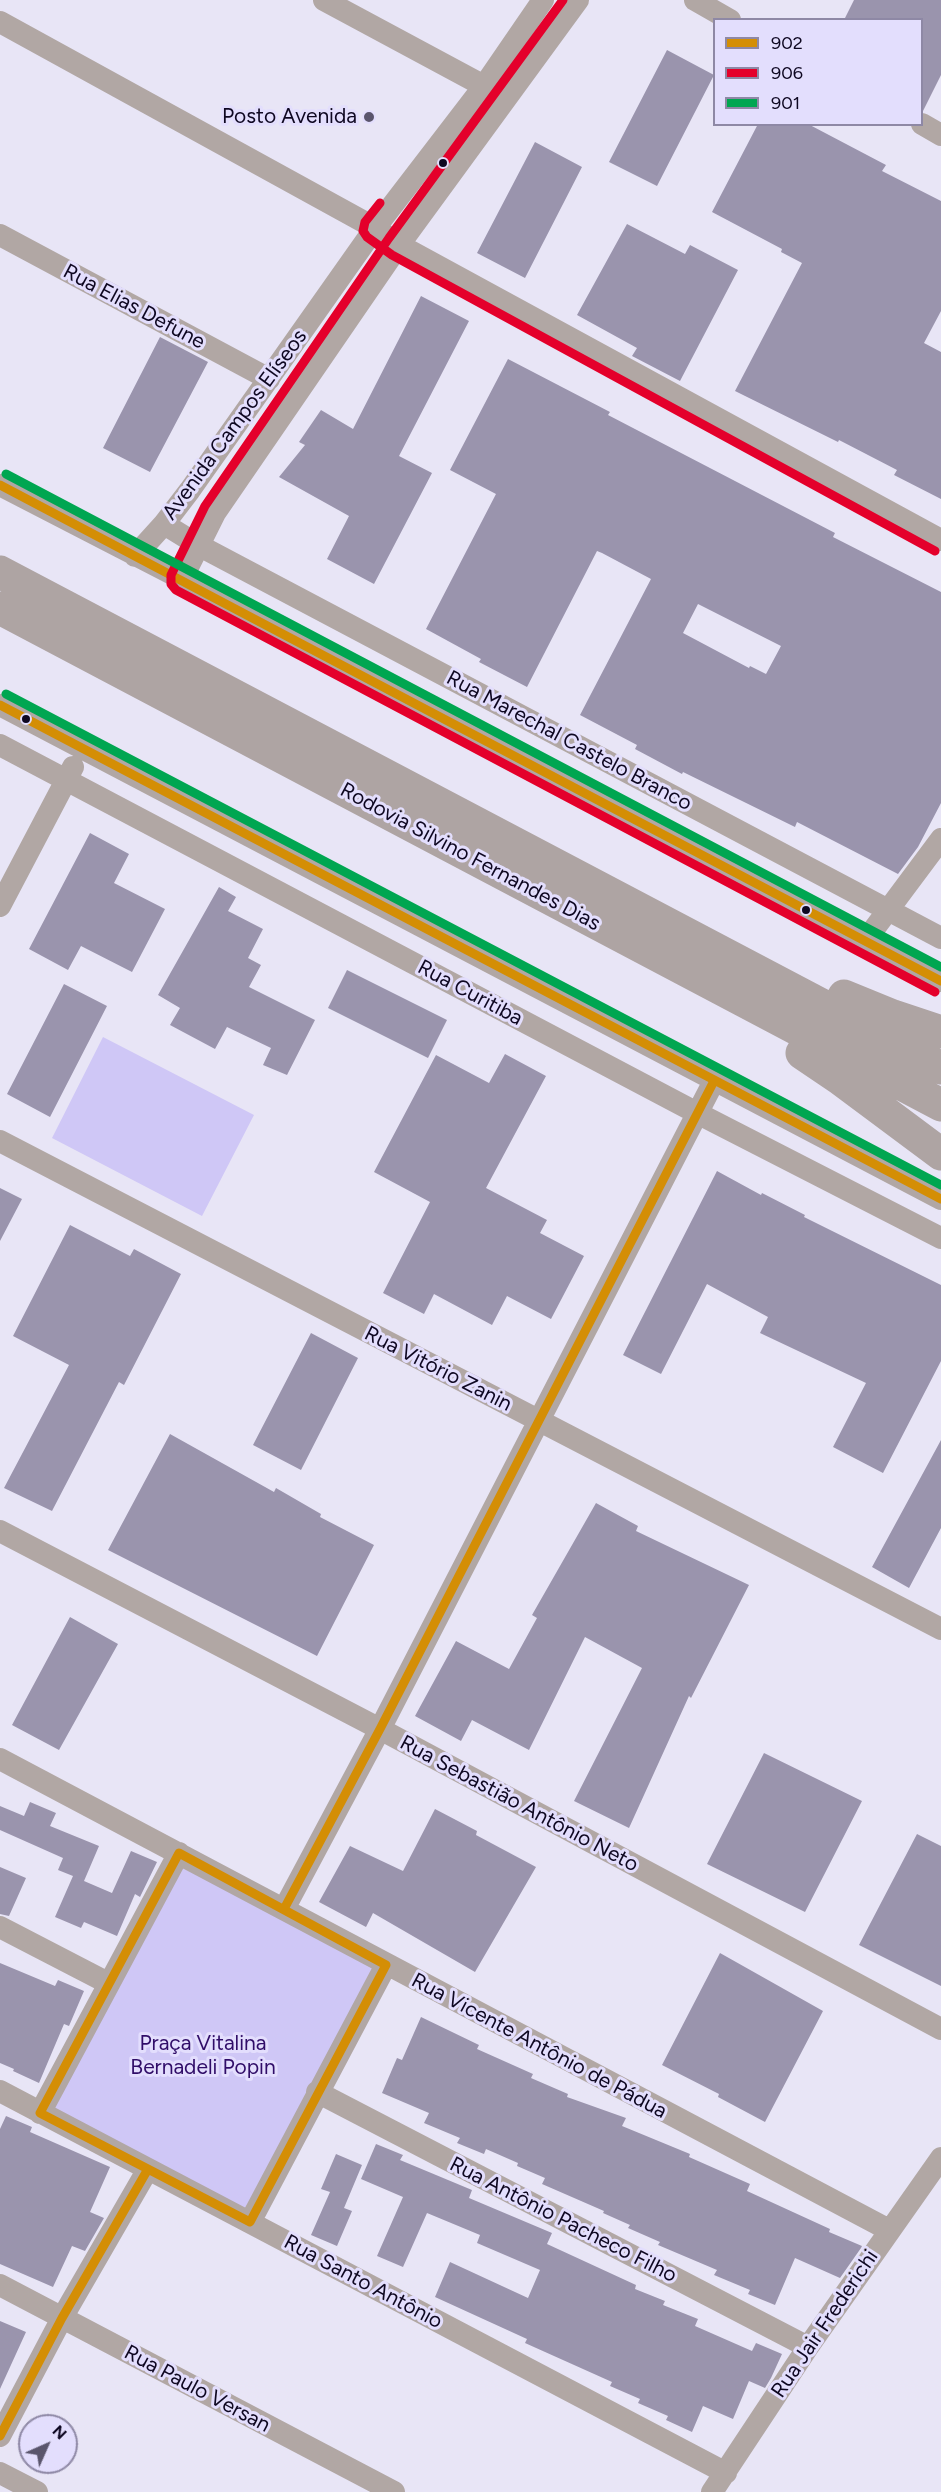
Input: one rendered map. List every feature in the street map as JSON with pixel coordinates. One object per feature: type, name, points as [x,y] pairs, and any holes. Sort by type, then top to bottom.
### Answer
[{"type":"highway","name":"Rodovia Silvino Fernandes Dias","points":[[0,572],[630,923],[941,1105]]},
{"type":"highway","name":"Rodovia Silvino Fernandes Dias","points":[[0,608],[630,923],[941,1068]]},
{"type":"highway","points":[[630,923],[941,1032]]},
{"type":"highway","points":[[630,923],[941,1154]]},
{"type":"street","points":[[324,0],[484,86]]},
{"type":"street","name":"Avenida Campos Elíseos","points":[[135,556],[164,524],[375,228],[484,86],[543,0]]},
{"type":"street","name":"Avenida Campos Elíseos","points":[[182,579],[215,513],[399,245],[578,0]]},
{"type":"street","points":[[694,0],[726,18]]},
{"type":"street","points":[[0,22],[375,228],[399,245],[941,540]]},
{"type":"street","points":[[923,125],[941,135]]},
{"type":"street","name":"Rua Elias Defune","points":[[0,235],[269,379]]},
{"type":"street","name":"Rua Marechal Castelo Branco","points":[[0,485],[941,981]]},
{"type":"street","name":"Rua Marechal Castelo Branco","points":[[164,524],[941,938]]},
{"type":"street","name":"Rua Curitiba","points":[[0,705],[941,1199]]},
{"type":"street","name":"Rua Curitiba","points":[[0,745],[699,1114],[941,1238]]},
{"type":"street","points":[[0,906],[82,749]]},
{"type":"street","points":[[866,941],[941,839]]},
{"type":"street","points":[[284,1909],[380,1729],[699,1114],[714,1080]]},
{"type":"street","name":"Rua Vitório Zanin","points":[[0,1141],[941,1629]]},
{"type":"street","name":"Rua Sebastião Antônio Neto","points":[[0,1531],[380,1729],[941,2029]]},
{"type":"street","name":"Rua Vicente Antônio de Pádua","points":[[0,1759],[889,2230]]},
{"type":"street","points":[[40,2113],[179,1853]]},
{"type":"street","points":[[0,1927],[108,1983]]},
{"type":"street","points":[[250,2222],[386,1965]]},
{"type":"street","name":"Rua Santo Antônio","points":[[0,2091],[726,2473]]},
{"type":"street","name":"Rua Antônio Pacheco Filho","points":[[317,2092],[808,2347]]},
{"type":"street","name":"Rua Jair Frederichi","points":[[712,2492],[808,2347],[941,2158]]},
{"type":"street","points":[[0,2436],[62,2318],[148,2169]]},
{"type":"street","name":"Rua Paulo Versan","points":[[0,2286],[394,2492]]},
{"type":"street","points":[[0,2473],[37,2492]]},
{"type":"green space","points":[[103,1037],[254,1115],[202,1216],[52,1138]]},
{"type":"green space","name":"Praça Vitalina Bernadeli Popin","points":[[179,1853],[386,1965],[250,2222],[40,2113]]},
{"type":"building","points":[[854,0],[941,0],[941,75],[923,111],[923,18],[845,18]]},
{"type":"building","points":[[667,50],[713,74],[657,186],[609,162]]},
{"type":"building","points":[[757,126],[812,126],[886,165],[882,171],[941,201],[941,311],[924,343],[941,352],[941,499],[894,475],[897,470],[735,391],[802,263],[781,252],[782,249],[712,212]]},
{"type":"building","points":[[535,142],[582,167],[525,278],[477,253]]},
{"type":"building","points":[[627,224],[685,254],[690,245],[738,270],[680,381],[632,356],[637,348],[577,315]]},
{"type":"building","points":[[421,296],[469,321],[399,456],[432,473],[374,584],[327,559],[349,516],[279,477],[305,445],[299,442],[321,410],[353,429]]},
{"type":"building","points":[[160,337],[208,362],[150,472],[103,448]]},
{"type":"building","points":[[508,359],[610,412],[608,415],[835,533],[833,537],[941,592],[941,803],[918,847],[898,874],[797,822],[795,827],[683,772],[682,774],[635,749],[637,745],[580,715],[651,579],[602,553],[597,551],[527,687],[479,662],[481,659],[426,629],[496,494],[450,470]],"holes":[[[698,604],[781,646],[766,674],[750,666],[749,668],[683,633]]]},
{"type":"building","points":[[90,833],[129,854],[114,883],[165,909],[132,972],[81,946],[68,970],[29,949]]},
{"type":"building","points":[[219,887],[236,897],[228,911],[263,929],[248,958],[261,965],[249,987],[315,1020],[287,1075],[263,1065],[271,1048],[227,1027],[215,1049],[170,1025],[180,1008],[158,995]]},
{"type":"building","points":[[347,970],[447,1020],[428,1058],[328,1008]]},
{"type":"building","points":[[64,984],[107,1006],[50,1117],[7,1094]]},
{"type":"building","points":[[505,1054],[546,1076],[486,1188],[547,1220],[540,1233],[584,1256],[551,1319],[507,1296],[492,1325],[434,1294],[424,1314],[383,1293],[430,1202],[374,1172],[436,1055],[489,1083]]},
{"type":"building","points":[[717,1171],[941,1285],[941,1361],[883,1473],[833,1447],[866,1383],[760,1333],[768,1317],[707,1284],[661,1374],[623,1355]]},
{"type":"building","points":[[0,1188],[22,1199],[0,1241]]},
{"type":"building","points":[[70,1225],[130,1256],[134,1249],[181,1274],[124,1385],[119,1382],[52,1511],[4,1488],[69,1365],[13,1336]]},
{"type":"building","points":[[311,1333],[358,1358],[301,1470],[253,1445]]},
{"type":"building","points":[[170,1434],[274,1492],[276,1488],[321,1514],[320,1517],[374,1545],[317,1656],[108,1550]]},
{"type":"building","points":[[941,1440],[941,1528],[909,1588],[872,1567]]},
{"type":"building","points":[[596,1503],[638,1526],[636,1531],[749,1585],[691,1698],[689,1696],[629,1828],[574,1801],[642,1668],[585,1637],[529,1750],[472,1720],[461,1741],[415,1716],[456,1641],[509,1669],[537,1618],[532,1615]]},
{"type":"building","points":[[70,1617],[118,1644],[59,1750],[12,1725]]},
{"type":"building","points":[[764,1753],[862,1801],[805,1912],[707,1864]]},
{"type":"building","points":[[30,1802],[56,1813],[50,1826],[99,1846],[84,1881],[112,1893],[131,1851],[157,1862],[140,1897],[135,1894],[117,1936],[84,1922],[81,1928],[55,1917],[73,1876],[58,1870],[63,1858],[0,1830],[0,1806],[24,1816]]},
{"type":"building","points":[[435,1809],[477,1831],[476,1835],[536,1867],[475,1972],[373,1913],[366,1927],[319,1902],[350,1846],[403,1871]]},
{"type":"building","points":[[917,1834],[941,1846],[941,1986],[859,1945]]},
{"type":"building","points":[[0,1867],[26,1878],[9,1916],[0,1914]]},
{"type":"building","points":[[720,1953],[823,2011],[765,2122],[718,2097],[719,2094],[662,2065]]},
{"type":"building","points":[[0,1963],[55,1986],[58,1980],[84,1991],[69,2026],[64,2024],[39,2083],[0,2063]]},
{"type":"building","points":[[421,2017],[479,2045],[477,2049],[533,2074],[531,2078],[568,2094],[567,2097],[626,2118],[622,2126],[690,2154],[689,2157],[750,2184],[747,2191],[830,2229],[829,2232],[862,2246],[861,2248],[840,2278],[795,2258],[775,2305],[748,2294],[750,2290],[714,2275],[717,2270],[658,2245],[660,2242],[628,2228],[630,2225],[603,2213],[604,2211],[542,2184],[545,2178],[517,2166],[518,2163],[486,2149],[484,2154],[457,2143],[460,2138],[424,2123],[429,2113],[382,2093],[397,2058],[402,2060]]},
{"type":"building","points":[[6,2116],[32,2127],[30,2132],[110,2167],[90,2212],[104,2218],[85,2251],[72,2246],[53,2287],[0,2264],[0,2129]]},
{"type":"building","points":[[376,2144],[403,2155],[400,2160],[472,2190],[469,2198],[552,2233],[547,2244],[636,2285],[635,2289],[665,2301],[663,2305],[698,2319],[695,2326],[752,2351],[756,2343],[782,2354],[765,2388],[749,2381],[733,2419],[703,2406],[692,2432],[666,2420],[668,2416],[638,2403],[640,2399],[610,2386],[612,2382],[525,2343],[527,2339],[435,2297],[450,2262],[528,2298],[540,2270],[477,2243],[480,2235],[427,2213],[403,2267],[377,2256],[403,2197],[361,2179]]},
{"type":"building","points":[[336,2154],[362,2165],[344,2208],[352,2211],[337,2246],[311,2235],[330,2192],[321,2189]]},
{"type":"building","points":[[0,2321],[26,2332],[0,2389]]},
{"type":"transit line","name":"906","points":[[563,0],[389,238],[205,506],[171,575],[171,584],[176,590],[935,992]]},
{"type":"transit line","name":"906","points":[[380,203],[365,222],[363,231],[367,237],[392,255],[935,551]]},
{"type":"transit line","name":"901","points":[[6,474],[941,967]]},
{"type":"transit line","name":"902","points":[[0,485],[941,981]]},
{"type":"transit line","name":"901","points":[[6,694],[941,1185]]},
{"type":"transit line","name":"902","points":[[0,705],[941,1199]]},
{"type":"transit line","name":"902","points":[[284,1909],[380,1729],[714,1081]]},
{"type":"transit line","name":"902","points":[[179,1853],[386,1965],[250,2222],[40,2113],[179,1853]]},
{"type":"transit line","name":"902","points":[[0,2436],[62,2318],[148,2169]]},
{"type":"place","name":"Posto Avenida","points":[[369,117]]}]
